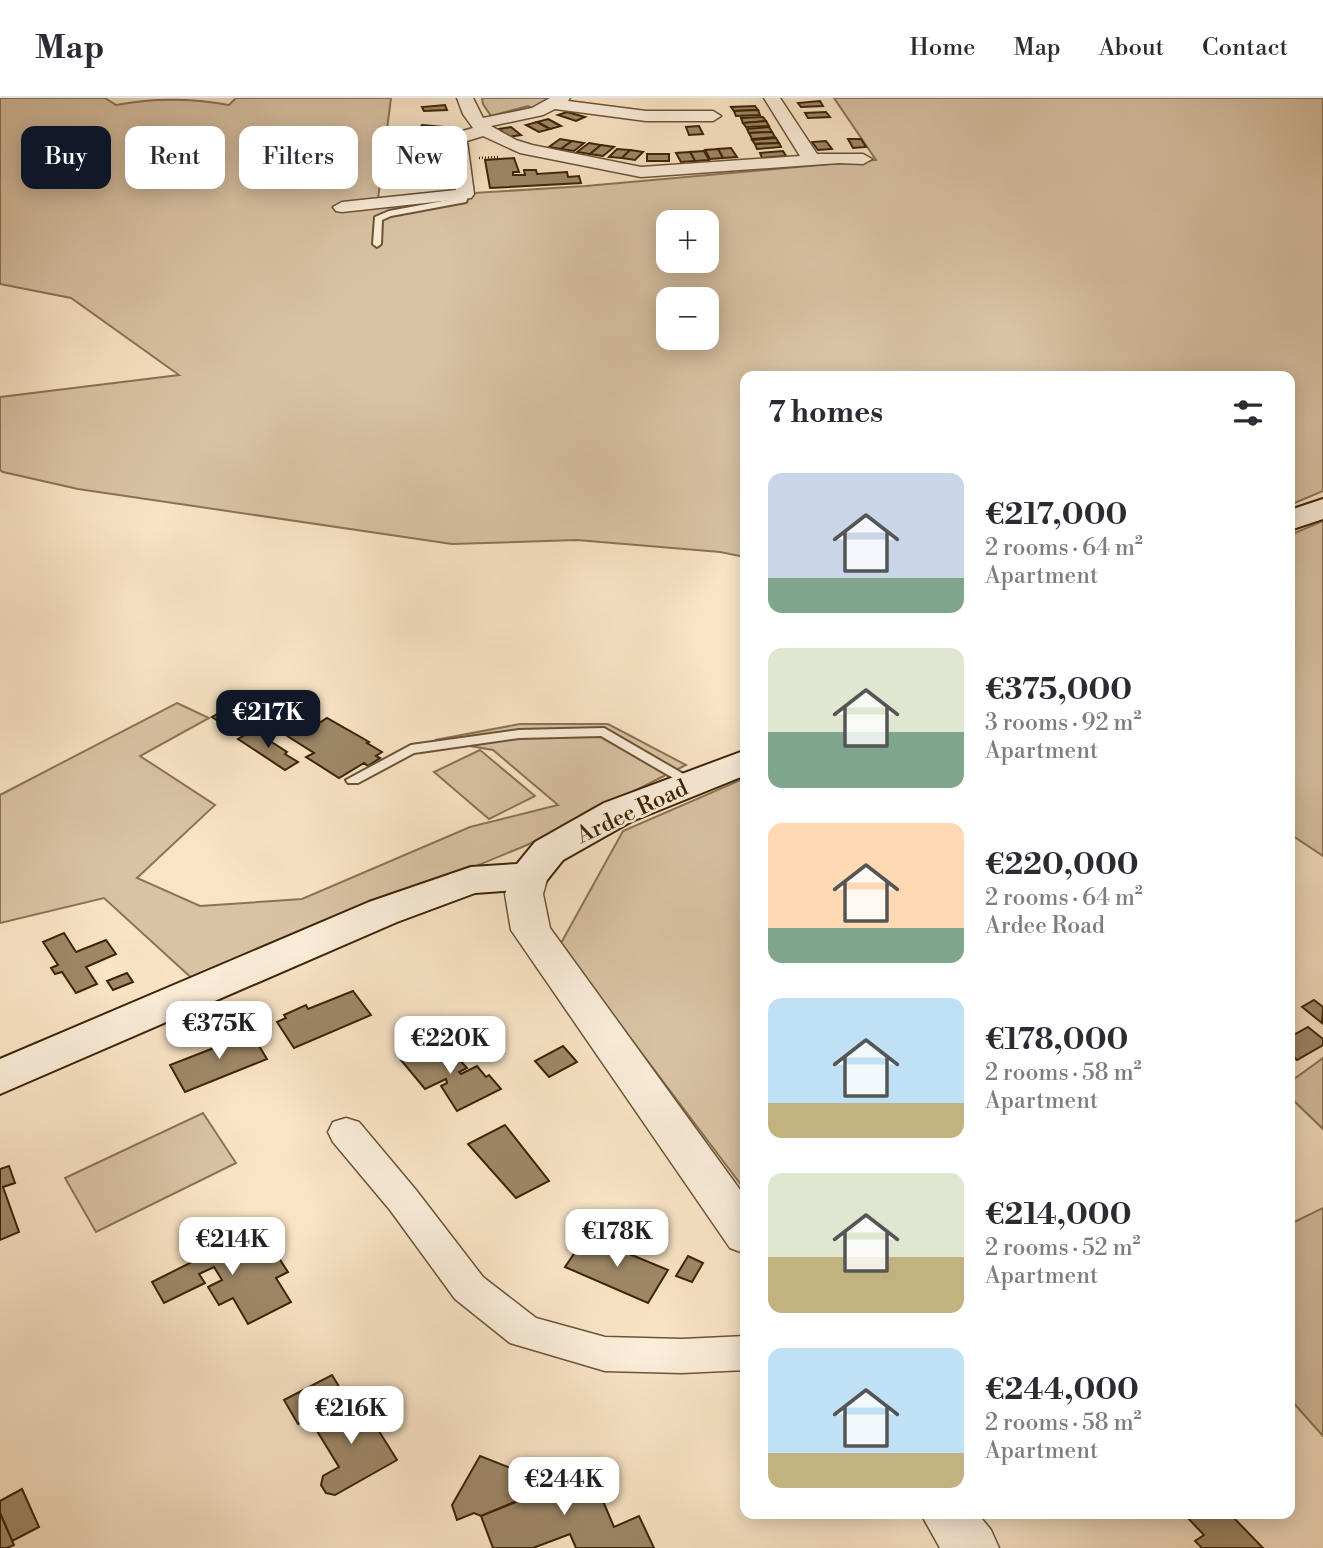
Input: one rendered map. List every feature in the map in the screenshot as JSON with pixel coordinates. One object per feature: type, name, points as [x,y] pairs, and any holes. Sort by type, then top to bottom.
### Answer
[{"type":"main road","points":[[1295,519],[1323,508]]},
{"type":"main road","name":"Ardee Road","points":[[529,876],[549,851],[618,812],[740,763]]},
{"type":"main road","points":[[0,1077],[383,912],[471,880],[529,876]]},
{"type":"street","points":[[465,98],[468,110],[481,127],[516,146],[629,172],[811,159],[863,159]]},
{"type":"street","points":[[772,98],[811,159]]},
{"type":"street","points":[[342,207],[363,200],[465,194],[458,138],[481,127],[537,112],[558,101],[646,116],[713,116]]},
{"type":"street","points":[[529,876],[524,894],[531,930],[740,1226]]},
{"type":"street","points":[[346,1132],[403,1200],[469,1288],[524,1331],[605,1354],[682,1356],[740,1353]]},
{"type":"street","points":[[951,1519],[972,1548]]},
{"type":"lane","points":[[377,244],[378,219],[389,214],[463,200],[465,194]]},
{"type":"lane","points":[[353,780],[411,749],[519,733],[604,732],[692,783]]},
{"type":"shaded area","points":[[0,98],[105,98],[116,105],[186,100],[229,105],[236,98],[391,98],[387,126],[372,126],[372,189],[379,189],[378,199],[586,186],[876,160],[834,98],[1323,98],[1323,491],[1295,503],[1295,371],[740,371],[740,556],[577,540],[452,544],[78,489],[0,470],[0,397],[179,375],[71,298],[0,284]]},
{"type":"shaded area","points":[[482,98],[555,98],[534,109],[528,106],[491,116]]},
{"type":"shaded area","points":[[1323,521],[1323,856],[1295,837],[1295,533]]},
{"type":"shaded area","points":[[177,703],[209,718],[140,756],[215,805],[137,878],[200,906],[302,899],[470,827],[558,805],[493,750],[435,740],[520,724],[608,724],[686,765],[527,845],[196,982],[104,898],[0,923],[0,795]]},
{"type":"shaded area","points":[[480,750],[535,796],[489,819],[434,772]]},
{"type":"shaded area","points":[[740,780],[740,1183],[560,945],[623,831]]},
{"type":"shaded area","points":[[1323,1058],[1323,1129],[1295,1102],[1295,1078]]},
{"type":"shaded area","points":[[203,1113],[236,1163],[96,1232],[65,1178]]},
{"type":"shaded area","points":[[1323,1208],[1323,1436],[1295,1405],[1295,1222]]},
{"type":"building","points":[[820,101],[823,106],[801,107],[798,103]]},
{"type":"building","points":[[445,105],[447,110],[424,111],[422,107]]},
{"type":"building","points":[[755,106],[758,110],[734,111],[731,107]]},
{"type":"building","points":[[758,110],[760,115],[736,116],[734,111]]},
{"type":"building","points":[[567,112],[585,117],[576,121],[558,115]]},
{"type":"building","points":[[826,112],[830,117],[808,118],[805,113]]},
{"type":"building","points":[[763,117],[766,121],[743,123],[741,118]]},
{"type":"building","points":[[548,119],[561,126],[550,129],[537,122]]},
{"type":"building","points":[[766,121],[769,126],[746,127],[743,123]]},
{"type":"building","points":[[537,122],[550,129],[539,132],[526,125]]},
{"type":"building","points":[[699,126],[703,134],[689,135],[686,127]]},
{"type":"building","points":[[511,127],[521,135],[508,137],[499,129]]},
{"type":"building","points":[[769,127],[772,132],[749,133],[747,129]]},
{"type":"building","points":[[772,132],[775,137],[752,139],[749,133]]},
{"type":"building","points":[[776,138],[779,143],[755,144],[752,140]]},
{"type":"building","points":[[560,139],[572,141],[561,149],[549,147]]},
{"type":"building","points":[[848,139],[861,139],[866,147],[853,148]]},
{"type":"building","points":[[572,141],[584,143],[574,151],[561,149]]},
{"type":"building","points":[[826,141],[832,149],[818,150],[812,142]]},
{"type":"building","points":[[589,143],[601,145],[590,154],[577,152]]},
{"type":"building","points":[[779,143],[781,147],[757,149],[755,144]]},
{"type":"building","points":[[601,145],[614,147],[603,156],[590,154]]},
{"type":"building","points":[[731,148],[737,157],[723,158],[718,149]]},
{"type":"building","points":[[617,149],[630,150],[622,158],[609,157]]},
{"type":"building","points":[[718,149],[723,158],[710,159],[705,150]]},
{"type":"building","points":[[630,150],[643,152],[635,160],[622,158]]},
{"type":"building","points":[[704,151],[709,160],[695,161],[690,152]]},
{"type":"building","points":[[783,151],[786,156],[762,158],[760,153]]},
{"type":"building","points":[[690,152],[695,161],[681,162],[676,153]]},
{"type":"building","points":[[647,154],[669,154],[669,161],[647,161]]},
{"type":"building","points":[[514,158],[519,172],[513,172],[513,175],[525,175],[524,170],[536,170],[537,174],[567,172],[568,177],[579,176],[581,183],[490,188],[485,160]]},
{"type":"building","points":[[253,694],[264,701],[223,724],[212,717]]},
{"type":"building","points":[[276,708],[303,725],[313,720],[319,723],[327,718],[369,742],[367,743],[382,752],[376,756],[380,758],[368,766],[364,763],[339,778],[306,757],[314,753],[259,718]]},
{"type":"building","points":[[253,730],[298,762],[285,770],[238,739]]},
{"type":"building","points":[[64,933],[76,952],[106,940],[116,954],[86,967],[97,984],[76,993],[62,972],[55,974],[51,968],[58,965],[43,942]]},
{"type":"building","points":[[127,973],[133,982],[113,990],[107,981]]},
{"type":"building","points":[[353,991],[371,1015],[294,1048],[277,1022],[286,1018],[284,1015],[306,1005],[308,1009]]},
{"type":"building","points":[[1314,1000],[1323,1007],[1322,1023],[1302,1007]]},
{"type":"building","points":[[1308,1027],[1323,1039],[1323,1045],[1297,1060],[1295,1034]]},
{"type":"building","points":[[239,1033],[242,1037],[251,1033],[267,1059],[185,1092],[170,1065],[219,1046],[216,1042]]},
{"type":"building","points":[[436,1043],[450,1059],[456,1056],[467,1068],[459,1072],[461,1074],[477,1066],[501,1089],[457,1111],[441,1086],[447,1083],[446,1079],[425,1089],[401,1060]]},
{"type":"building","points":[[563,1046],[577,1062],[549,1077],[535,1061]]},
{"type":"building","points":[[505,1125],[549,1181],[516,1198],[468,1144]]},
{"type":"building","points":[[9,1166],[15,1183],[3,1187],[19,1232],[0,1240],[0,1169]]},
{"type":"building","points":[[222,1232],[229,1243],[248,1234],[264,1258],[275,1252],[288,1272],[276,1278],[291,1302],[248,1324],[233,1298],[219,1305],[208,1287],[222,1280],[214,1267],[199,1274],[205,1283],[164,1303],[152,1282],[208,1254],[200,1243]]},
{"type":"building","points":[[586,1236],[668,1270],[648,1303],[565,1267]]},
{"type":"building","points":[[688,1256],[703,1263],[692,1282],[676,1276]]},
{"type":"building","points":[[332,1375],[346,1398],[298,1424],[284,1400]]},
{"type":"building","points":[[346,1398],[356,1414],[365,1409],[397,1460],[335,1495],[326,1493],[321,1485],[323,1476],[339,1467],[309,1418]]},
{"type":"building","points":[[480,1456],[521,1472],[511,1489],[517,1501],[481,1516],[474,1513],[457,1520],[452,1505]]},
{"type":"building","points":[[586,1461],[614,1527],[639,1516],[654,1548],[576,1548],[570,1534],[533,1548],[493,1548],[481,1516],[551,1488],[546,1476]]},
{"type":"building","points":[[22,1489],[39,1527],[12,1541],[0,1513],[0,1501]]},
{"type":"building","points":[[0,1513],[14,1545],[7,1548],[0,1548]]},
{"type":"building","points":[[1189,1519],[1235,1519],[1263,1548],[1202,1548],[1195,1541],[1204,1535]]}]
